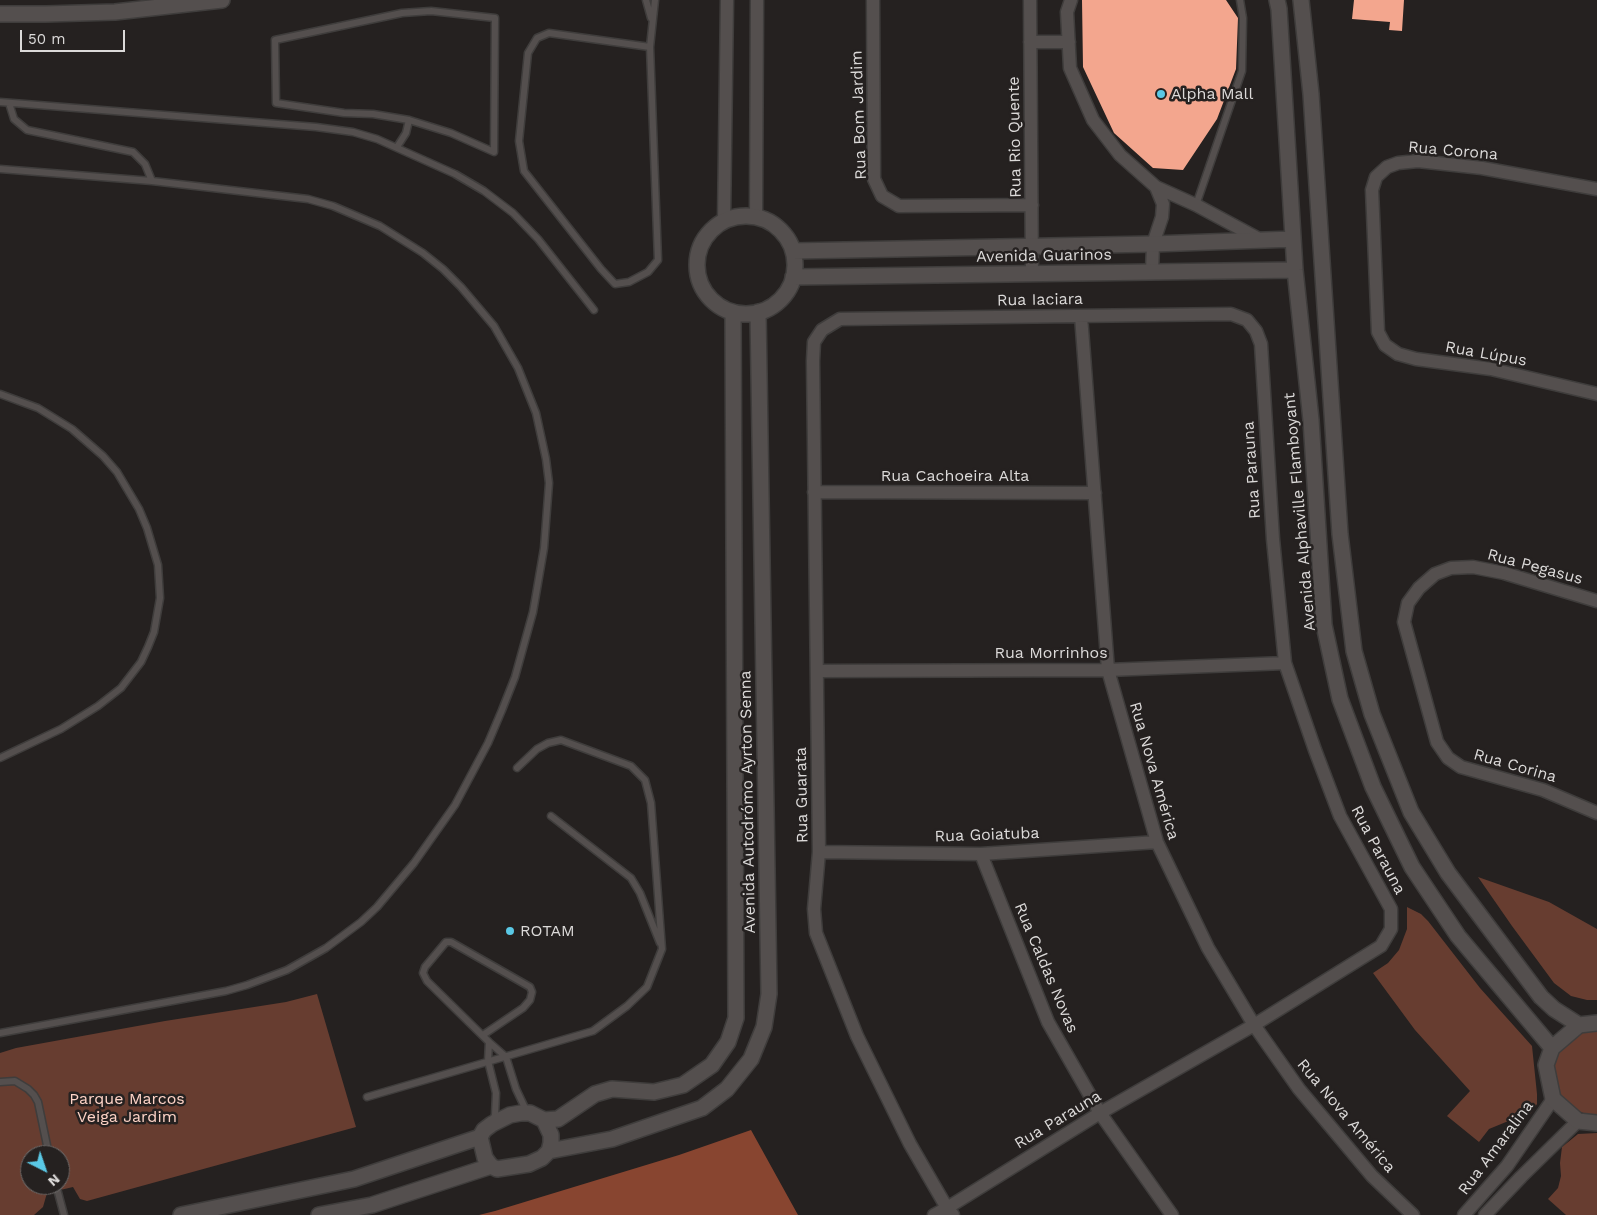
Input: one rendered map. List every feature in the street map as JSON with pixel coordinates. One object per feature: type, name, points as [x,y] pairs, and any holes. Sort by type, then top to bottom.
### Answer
[{"type":"street","points":[[0,14],[115,12],[222,0]]},
{"type":"street","points":[[724,221],[727,0]]},
{"type":"street","points":[[756,217],[757,0]]},
{"type":"street","name":"Rua Bom Jardim","points":[[873,0],[874,178],[882,196],[899,206],[1032,205]]},
{"type":"street","name":"Rua Rio Quente","points":[[1030,0],[1032,274]]},
{"type":"street","points":[[1071,0],[1068,12],[1070,68],[1093,120],[1120,154],[1156,187],[1196,205],[1261,240]]},
{"type":"street","name":"Avenida Alphaville Flamboyant","points":[[1277,0],[1295,270],[1311,420],[1324,625],[1340,699],[1373,787],[1412,867],[1458,936],[1552,1048]]},
{"type":"street","points":[[1301,0],[1311,94],[1340,534],[1354,651],[1372,714],[1411,812],[1448,873],[1541,997],[1554,1009],[1579,1024],[1597,1023]]},
{"type":"street","points":[[1030,42],[1069,42]]},
{"type":"street","name":"Rua Corona","points":[[1378,332],[1372,190],[1376,177],[1387,167],[1398,163],[1418,161],[1482,168],[1597,189]]},
{"type":"street","points":[[1152,272],[1154,244],[1162,217],[1163,204],[1156,187]]},
{"type":"street","points":[[740,217],[756,217],[779,229],[787,239],[793,251],[795,264],[793,277],[788,289],[770,307],[746,314],[733,312],[718,305],[706,293],[699,278],[697,261],[701,245],[711,231],[724,221],[740,217]]},
{"type":"street","name":"Avenida Guarinos","points":[[793,251],[1032,247],[1293,239]]},
{"type":"street","name":"Avenida Guarinos","points":[[793,277],[1295,270]]},
{"type":"street","name":"Avenida Autodrómo Ayrton Senna","points":[[544,1120],[558,1119],[595,1094],[612,1089],[654,1092],[684,1085],[712,1065],[728,1042],[736,1018],[733,312]]},
{"type":"street","name":"Avenida Autodrómo Ayrton Senna","points":[[319,1215],[372,1204],[491,1166],[497,1169],[506,1169],[528,1164],[542,1158],[549,1150],[612,1138],[702,1108],[727,1089],[751,1059],[764,1027],[768,994],[758,312]]},
{"type":"street","name":"Rua Iaciara","points":[[814,342],[822,330],[840,319],[1231,314],[1247,320],[1256,331],[1261,344]]},
{"type":"street","name":"Rua Nova América","points":[[1082,316],[1108,670],[1157,842],[1208,948],[1254,1025],[1299,1089],[1372,1176],[1414,1215]]},
{"type":"street","name":"Rua Lúpus","points":[[1378,332],[1385,346],[1398,354],[1416,359],[1491,369],[1597,394]]},
{"type":"street","name":"Rua Guarata","points":[[814,342],[819,852],[814,909],[816,933],[857,1036],[910,1144],[950,1211]]},
{"type":"street","name":"Rua Parauna","points":[[934,1215],[950,1211],[1100,1113],[1254,1025],[1381,946],[1391,929],[1391,909],[1340,816],[1285,663],[1273,539],[1261,344]]},
{"type":"street","points":[[1311,420],[1333,418]]},
{"type":"street","name":"Rua Cachoeira Alta","points":[[814,492],[1095,493]]},
{"type":"street","name":"Rua Pegasus","points":[[1404,622],[1408,603],[1419,588],[1436,574],[1451,568],[1473,567],[1504,573],[1597,601]]},
{"type":"street","name":"Rua Corina","points":[[1404,622],[1437,742],[1448,758],[1461,767],[1543,790],[1597,813]]},
{"type":"street","name":"Rua Morrinhos","points":[[817,671],[1108,670],[1285,663]]},
{"type":"street","name":"Rua Goiatuba","points":[[819,852],[981,854],[1157,842]]},
{"type":"street","name":"Rua Caldas Novas","points":[[981,854],[1048,1022],[1100,1113],[1172,1215]]},
{"type":"street","points":[[1579,1024],[1552,1048],[1546,1065],[1552,1099],[1578,1121],[1597,1123]]},
{"type":"street","name":"Rua Amaralina","points":[[1464,1215],[1507,1166],[1552,1099]]},
{"type":"street","points":[[181,1215],[354,1179],[480,1137],[484,1130],[492,1124],[510,1115],[530,1113],[544,1120],[552,1143],[549,1150]]},
{"type":"street","name":"Rua Amaralina","points":[[1485,1215],[1520,1177],[1578,1121]]},
{"type":"street","points":[[480,1137],[485,1158],[491,1166]]},
{"type":"lane","points":[[646,0],[651,21]]},
{"type":"lane","points":[[650,47],[549,33],[537,38],[528,53],[519,141],[524,170],[601,269],[615,284],[628,282],[648,272],[658,260],[650,47],[651,21],[655,0]]},
{"type":"lane","points":[[1196,205],[1242,71],[1243,18],[1240,0]]},
{"type":"lane","points":[[431,11],[495,18],[494,152],[451,133],[409,120],[276,103],[275,40],[402,13],[431,11]]},
{"type":"lane","points":[[0,102],[316,127],[353,132],[377,139],[455,174],[484,190],[513,213],[551,254],[594,310]]},
{"type":"lane","points":[[9,103],[14,119],[27,130],[133,152],[145,164],[152,181]]},
{"type":"lane","points":[[397,147],[406,134],[409,120]]},
{"type":"lane","points":[[0,169],[152,181],[308,199],[333,206],[380,226],[423,253],[461,287],[494,326],[507,347],[528,390],[536,412],[549,483],[546,532],[533,612],[514,677],[492,735],[445,820],[392,891],[361,922],[326,948],[288,970],[247,985],[226,991],[0,1033]]},
{"type":"lane","points":[[0,394],[38,408],[64,423],[88,442],[116,472],[135,502],[147,528],[158,565],[160,598],[154,632],[148,647],[136,669],[121,688],[98,706],[61,729],[0,758]]},
{"type":"lane","points":[[367,1097],[593,1031],[627,1006],[647,988],[662,949],[651,803],[645,780],[630,766],[562,740],[548,743],[536,749],[517,768]]},
{"type":"lane","points":[[551,816],[631,878],[640,893],[662,949]]},
{"type":"lane","points":[[482,1035],[523,1008],[530,1000],[532,992],[530,988],[451,942],[446,942],[425,967],[423,973],[427,981],[489,1042],[506,1057],[516,1088],[525,1108],[530,1113]]},
{"type":"lane","points":[[489,1042],[488,1061],[496,1093],[495,1114],[492,1124]]},
{"type":"lane","points":[[0,1082],[15,1081],[34,1095],[38,1102],[47,1145]]},
{"type":"lane","points":[[59,1195],[64,1215]]},
{"type":"green space","points":[[1478,877],[1549,902],[1597,929],[1597,1000],[1587,1000],[1571,996],[1554,983]]},
{"type":"green space","points":[[1407,907],[1421,914],[1428,921],[1480,988],[1532,1046],[1537,1104],[1531,1113],[1518,1120],[1506,1122],[1489,1129],[1479,1142],[1447,1116],[1470,1091],[1415,1030],[1373,973],[1388,963],[1399,950],[1407,929]]},
{"type":"green space","name":"Parque Marcos Veiga Jardim","points":[[317,994],[356,1127],[87,1201],[80,1199],[73,1187],[70,1188],[70,1145],[20,1145],[20,1195],[46,1195],[43,1207],[34,1215],[0,1215],[0,1053],[16,1048],[165,1021],[286,1002]]},
{"type":"green space","points":[[1597,1026],[1597,1116],[1591,1116],[1573,1109],[1558,1096],[1551,1067],[1558,1048],[1590,1027]]},
{"type":"green space","points":[[1597,1133],[1597,1215],[1566,1215],[1548,1199],[1558,1188],[1561,1176],[1562,1147],[1578,1134]]},
{"type":"shaded area","points":[[751,1130],[798,1215],[479,1215],[679,1155]]},
{"type":"building","name":"Alpha Mall","points":[[1082,0],[1226,0],[1238,18],[1236,69],[1217,119],[1183,170],[1153,168],[1114,133],[1083,67]]},
{"type":"building","points":[[1354,0],[1404,0],[1402,31],[1389,30],[1390,22],[1352,19]]},
{"type":"place","name":"Alpha Mall","points":[[1161,94]]},
{"type":"place","name":"ROTAM","points":[[510,931]]}]
